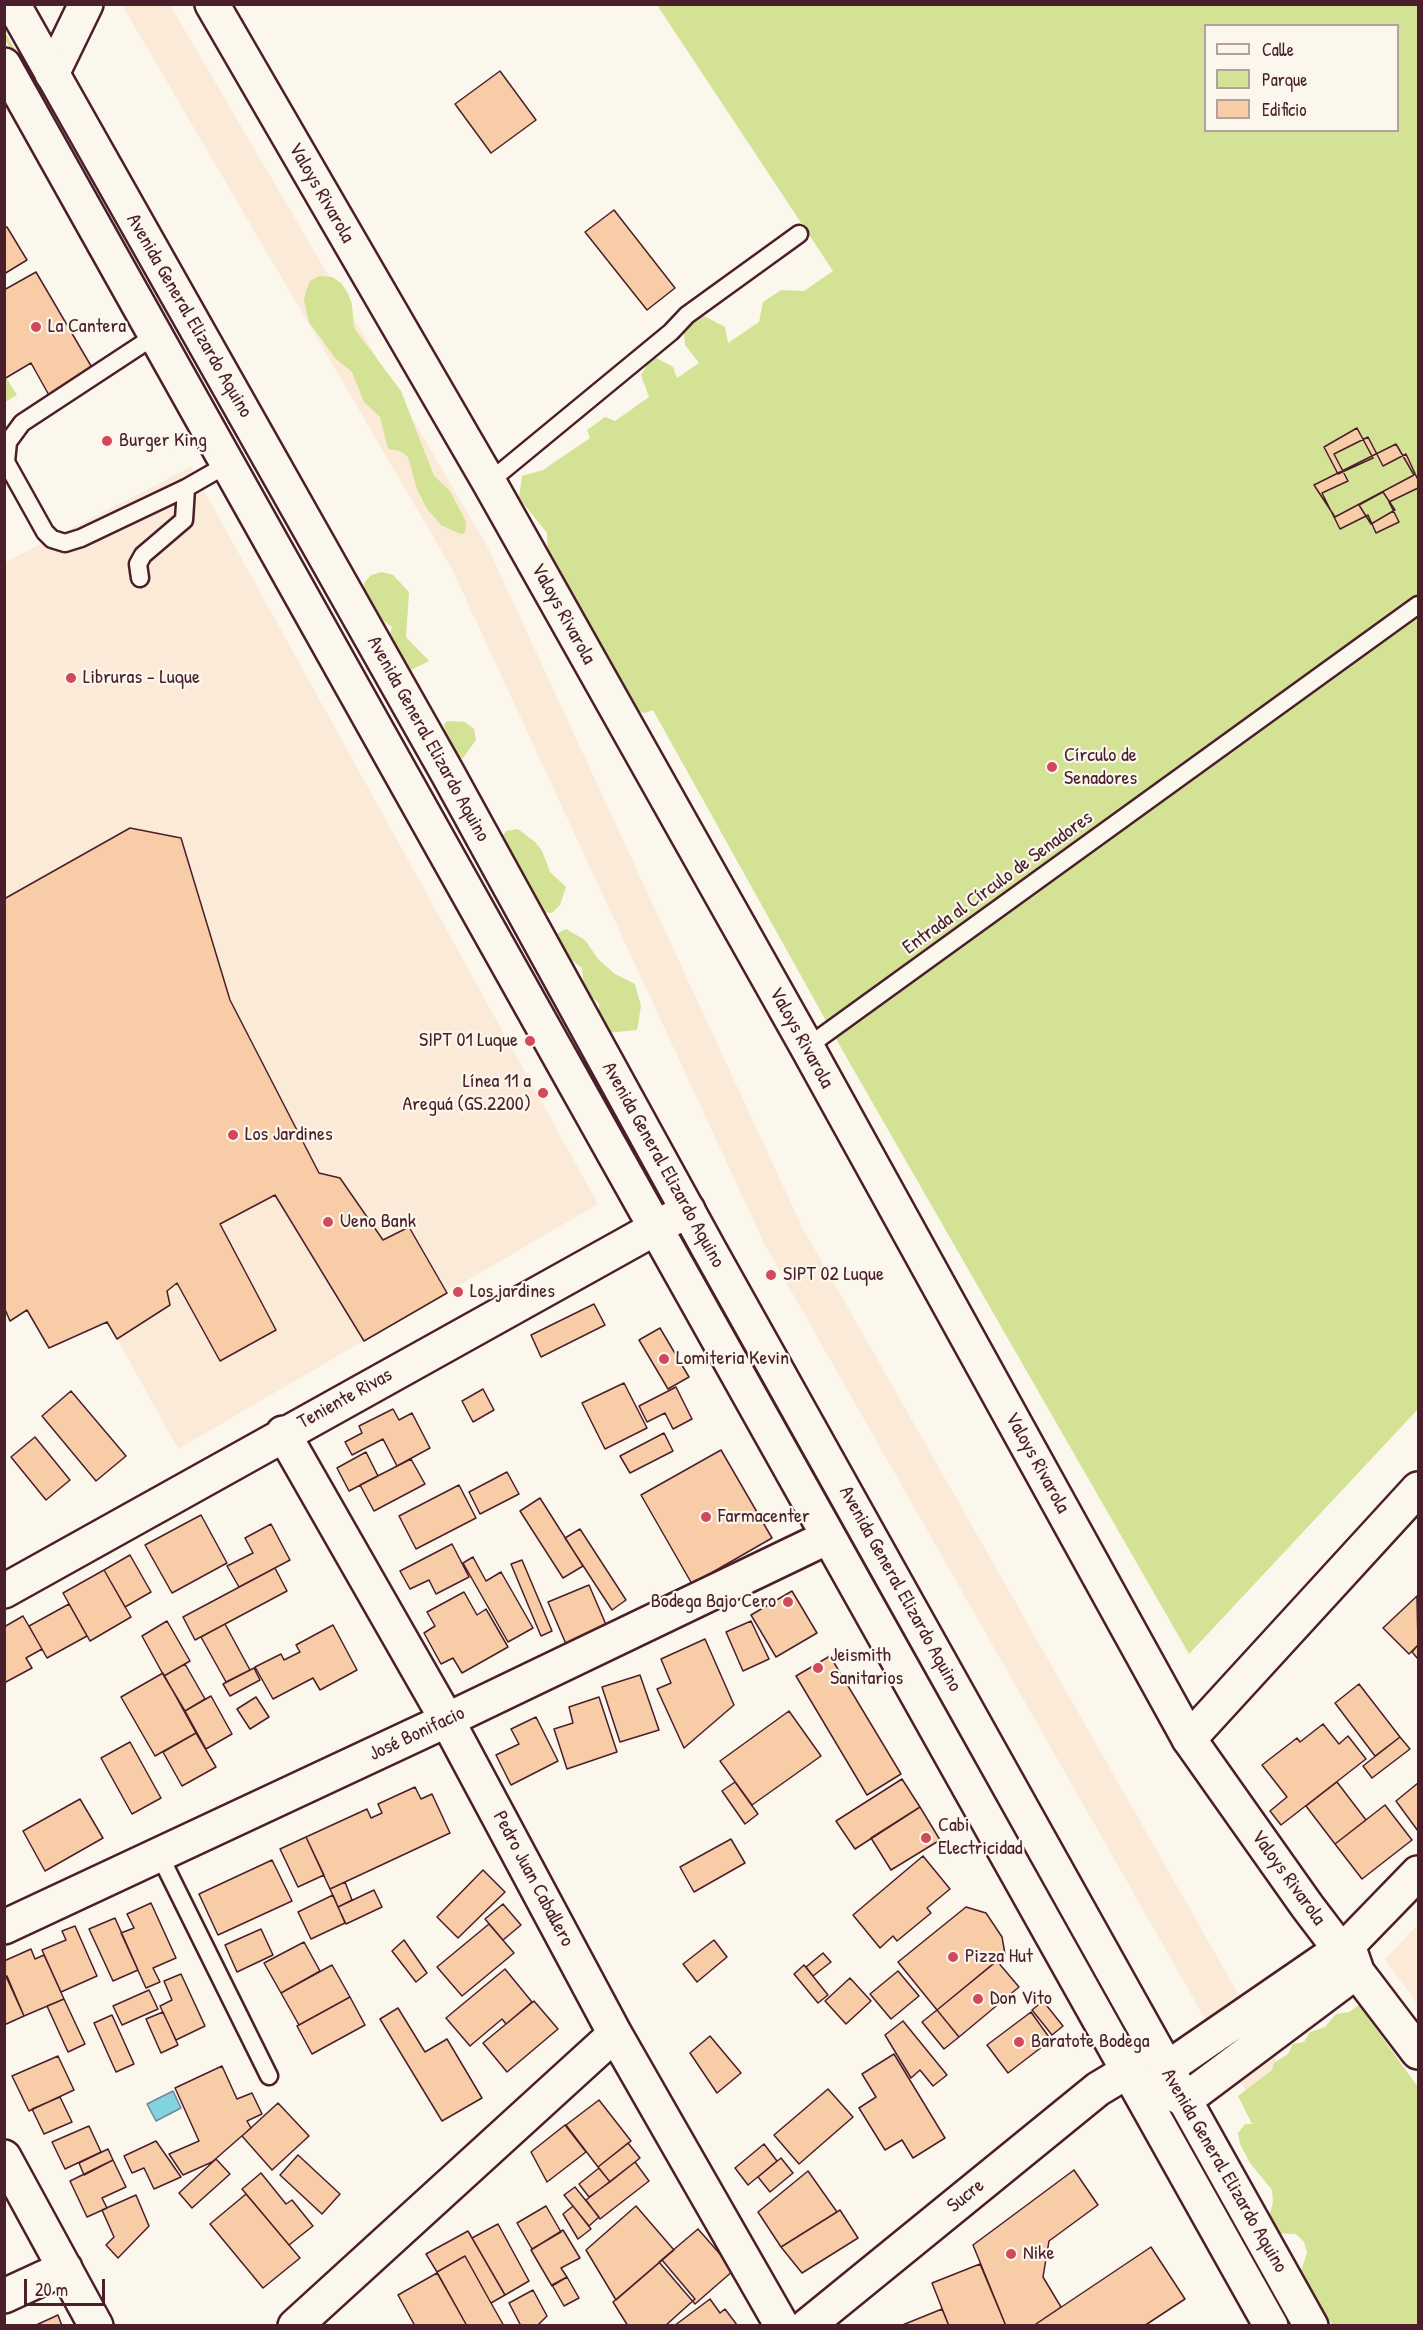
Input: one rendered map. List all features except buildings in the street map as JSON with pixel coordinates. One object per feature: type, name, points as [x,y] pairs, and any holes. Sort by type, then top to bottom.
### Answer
[{"type":"street","name":"Avenida General Elizardo Aquino","points":[[13,4],[442,763],[688,1210],[1311,2325]]},
{"type":"street","points":[[52,74],[86,4]]},
{"type":"street","name":"Valoys Rivarola","points":[[212,4],[489,482],[807,1047],[1189,1738],[1307,1905],[1350,1953],[1419,2052]]},
{"type":"street","name":"Avenida General Elizardo Aquino","points":[[4,65],[1271,2325]]},
{"type":"street","name":"Teniente Rivas","points":[[4,1591],[283,1433],[688,1210]]},
{"type":"street","name":"Pedro Juan Caballero","points":[[283,1433],[447,1720],[615,2034],[782,2325]]},
{"type":"street","points":[[1189,1738],[1419,1490]]},
{"type":"street","name":"José Bonifacio","points":[[4,1926],[159,1856],[828,1537]]},
{"type":"street","points":[[1128,2072],[1185,2100],[1350,1953],[1419,1873]]},
{"type":"street","points":[[1128,2072],[1166,2069],[1350,1953]]},
{"type":"street","points":[[295,2325],[615,2034]]},
{"type":"street","name":"Sucre","points":[[807,2325],[1098,2089],[1128,2072]]},
{"type":"street","points":[[4,2157],[96,2325]]},
{"type":"street","points":[[4,2296],[65,2268]]},
{"type":"lane","points":[[489,482],[671,332],[687,315],[799,234]]},
{"type":"lane","points":[[156,335],[22,423],[8,442],[6,462],[45,532],[52,539],[65,543],[81,538],[186,488],[228,464]]},
{"type":"lane","points":[[140,578],[138,564],[143,555],[184,520],[186,488]]},
{"type":"lane","name":"Entrada al Círculo de Senadores","points":[[807,1047],[1419,605]]},
{"type":"lane","points":[[159,1856],[269,2076]]},
{"type":"shaded area","points":[[122,5],[170,5],[487,546],[802,1227],[1290,2085],[1418,2325],[1253,2103],[765,1245],[451,567]]},
{"type":"shaded area","points":[[191,467],[598,1204],[178,1449],[108,1322],[49,1348],[27,1310],[10,1321],[5,1307],[4,563]]},
{"type":"shaded area","points":[[1418,1924],[1418,2005],[1385,1960]]},
{"type":"green space","name":"Círculo de Senadores","points":[[657,5],[1418,5],[1418,1409],[1189,1654],[844,1053],[653,710],[645,713],[623,709],[586,631],[581,609],[548,554],[547,533],[519,498],[522,476],[543,470],[590,438],[587,430],[605,417],[615,421],[649,397],[641,375],[653,356],[673,367],[677,378],[699,363],[685,345],[683,324],[704,316],[725,327],[728,343],[759,322],[763,302],[781,290],[804,291],[833,271]]},
{"type":"green space","points":[[4,30],[647,1174],[645,1177],[5,39]]},
{"type":"green space","points":[[320,276],[332,277],[341,283],[348,293],[352,304],[354,328],[401,391],[434,476],[450,491],[466,522],[465,533],[460,534],[441,525],[427,509],[417,489],[408,457],[400,451],[388,449],[380,417],[364,402],[352,372],[335,358],[309,322],[304,301],[306,291],[310,281]]},
{"type":"green space","points":[[4,374],[17,395],[5,402],[4,402]]},
{"type":"green space","points":[[382,572],[393,575],[409,592],[406,637],[429,661],[409,671],[389,638],[392,627],[375,614],[365,595],[364,583],[371,575]]},
{"type":"green space","points":[[448,721],[465,722],[474,729],[476,740],[463,758],[457,759],[447,740],[444,724]]},
{"type":"green space","points":[[518,829],[535,842],[542,851],[550,872],[566,887],[560,905],[552,913],[541,912],[522,874],[500,840],[506,831]]},
{"type":"green space","points":[[566,929],[585,940],[598,959],[615,974],[635,984],[641,1006],[637,1030],[606,1033],[599,1015],[599,1004],[584,989],[582,968],[565,955],[559,945],[556,934]]},
{"type":"green space","points":[[691,1258],[694,1258],[1115,2014]]},
{"type":"green space","points":[[1359,2005],[1418,2087],[1418,2325],[1333,2325],[1308,2295],[1300,2274],[1307,2253],[1304,2242],[1296,2234],[1274,2233],[1268,2223],[1273,2201],[1272,2190],[1250,2163],[1240,2144],[1238,2133],[1245,2124],[1252,2124],[1238,2096],[1272,2070],[1274,2063],[1288,2054],[1293,2044],[1304,2042],[1310,2032],[1325,2027],[1336,2014],[1349,2012]]},
{"type":"green space","points":[[1190,2143],[1294,2325],[1289,2325],[1188,2145]]},
{"type":"water","points":[[173,2091],[181,2108],[156,2121],[147,2104]]},
{"type":"place","name":"La Cantera","points":[[36,327]]},
{"type":"place","name":"Burger King","points":[[107,441]]},
{"type":"place","name":"Libruras - Luque","points":[[71,678]]},
{"type":"place","name":"Círculo de Senadores","points":[[1052,767]]},
{"type":"place","name":"SIPT 01 Luque","points":[[530,1041]]},
{"type":"place","name":"Línea 11 a Areguá (GS.2200)","points":[[543,1093]]},
{"type":"place","name":"Los Jardines","points":[[233,1135]]},
{"type":"place","name":"Ueno Bank","points":[[328,1222]]},
{"type":"place","name":"SIPT 02 Luque","points":[[771,1275]]},
{"type":"place","name":"Los jardines","points":[[458,1292]]},
{"type":"place","name":"Lomiteria Kevin","points":[[664,1359]]},
{"type":"place","name":"Farmacenter","points":[[706,1517]]},
{"type":"place","name":"Bodega Bajo Cero","points":[[788,1602]]},
{"type":"place","name":"Jeismith Sanitarios","points":[[818,1668]]},
{"type":"place","name":"Cabi Electricidad","points":[[926,1838]]},
{"type":"place","name":"Pizza Hut","points":[[953,1957]]},
{"type":"place","name":"Don Vito","points":[[978,1999]]},
{"type":"place","name":"Baratote Bodega","points":[[1019,2042]]},
{"type":"place","name":"Nike","points":[[1011,2254]]}]
